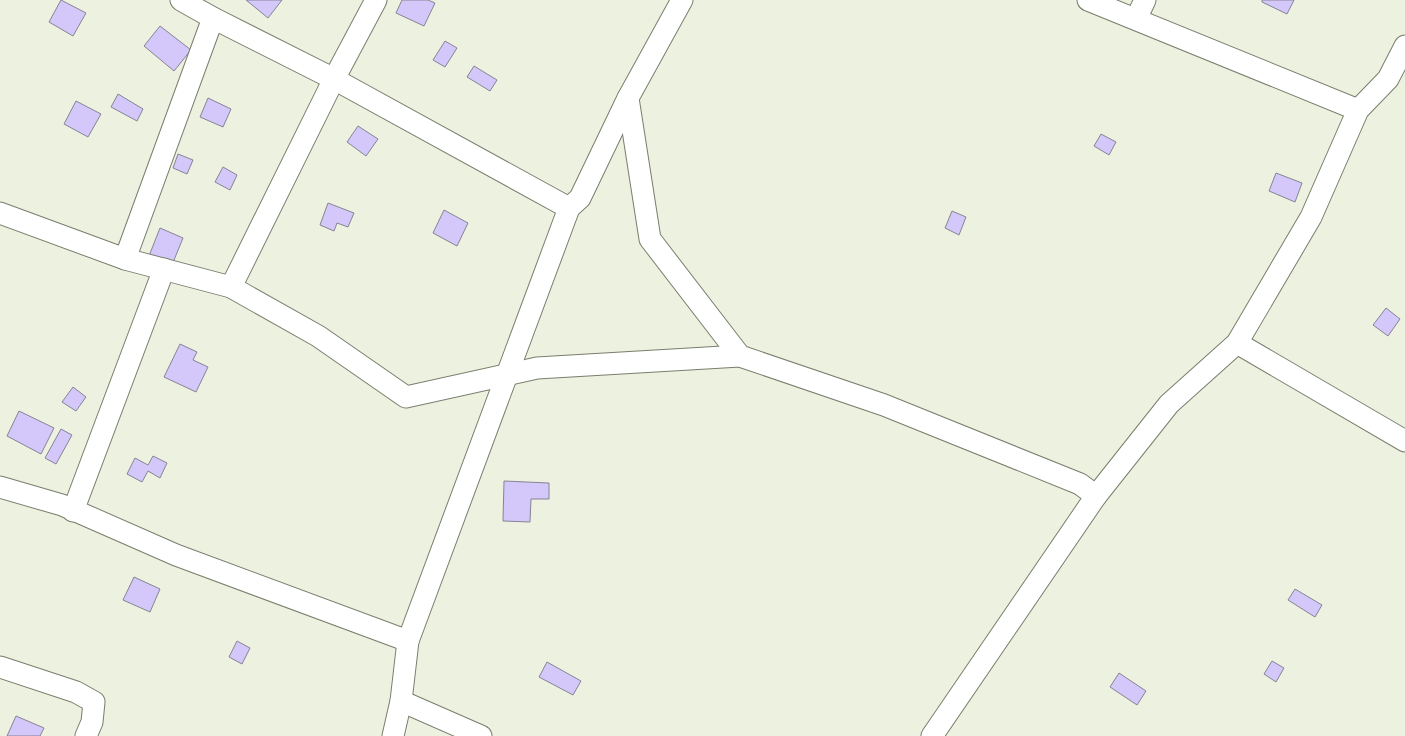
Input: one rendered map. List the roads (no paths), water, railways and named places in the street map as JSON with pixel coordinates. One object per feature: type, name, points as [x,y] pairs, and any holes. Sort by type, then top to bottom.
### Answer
[{"type":"street","points":[[181,0],[213,18],[334,79],[569,208]]},
{"type":"street","points":[[231,287],[334,79],[376,0]]},
{"type":"street","points":[[393,736],[401,701],[408,641],[569,208],[580,198],[628,98],[682,0]]},
{"type":"street","points":[[1088,0],[1358,110]]},
{"type":"street","points":[[1136,19],[1145,0]]},
{"type":"street","points":[[125,259],[213,18]]},
{"type":"street","points":[[932,736],[1096,496],[1168,404],[1237,343],[1311,217],[1358,110],[1388,78],[1405,46]]},
{"type":"street","points":[[628,98],[650,239],[740,356]]},
{"type":"street","points":[[0,213],[125,259],[231,287],[318,336],[406,397],[538,368],[740,356],[884,405],[1080,484],[1096,496]]},
{"type":"street","points":[[74,511],[164,269]]},
{"type":"street","points":[[1237,343],[1405,441]]},
{"type":"street","points":[[0,487],[62,505],[176,555],[408,641]]},
{"type":"street","points":[[0,667],[76,692],[94,702],[92,722],[86,736]]},
{"type":"street","points":[[401,701],[481,736]]}]
